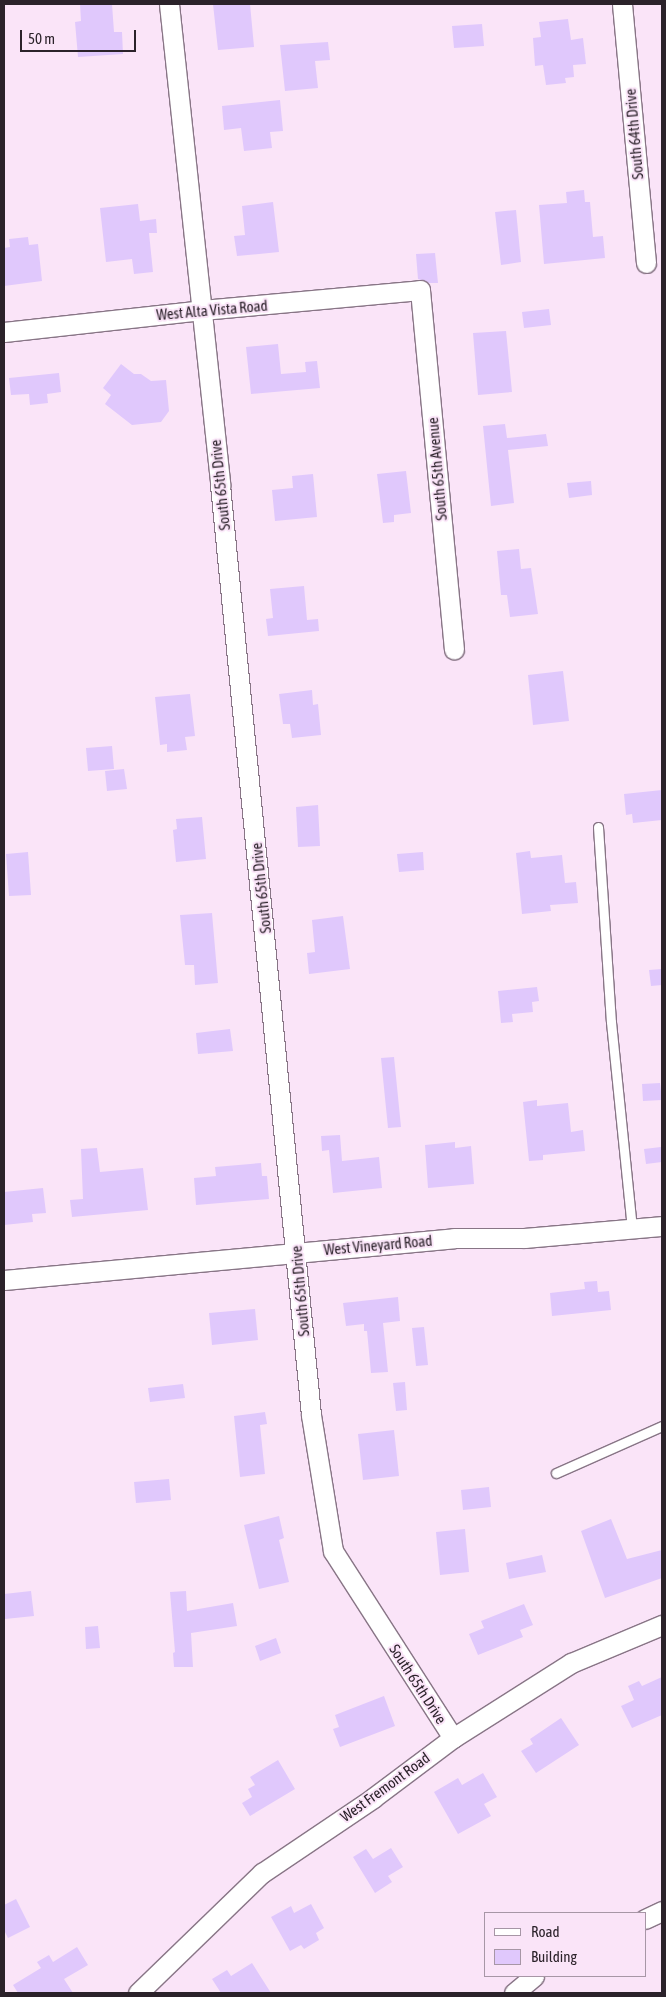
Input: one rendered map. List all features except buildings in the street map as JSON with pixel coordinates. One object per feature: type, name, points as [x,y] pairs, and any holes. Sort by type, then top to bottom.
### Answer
[{"type":"street","name":"South 65th Drive","points":[[169,4],[202,310],[297,1252],[311,1415],[333,1551],[452,1738]]},
{"type":"street","name":"South 64th Drive","points":[[622,4],[646,264]]},
{"type":"street","name":"West Alta Vista Road","points":[[4,332],[202,310],[420,290]]},
{"type":"street","name":"South 65th Avenue","points":[[420,290],[454,649]]},
{"type":"street","name":"West Vineyard Road","points":[[4,1280],[454,1238],[525,1238],[662,1226]]},
{"type":"street","name":"West Fremont Road","points":[[138,1993],[262,1872],[373,1798],[452,1738],[571,1663],[662,1625]]},
{"type":"street","points":[[646,1919],[662,1911]]},
{"type":"street","points":[[514,1993],[533,1977]]},
{"type":"lane","points":[[598,827],[612,1022],[632,1229]]},
{"type":"lane","points":[[556,1473],[662,1426]]}]
